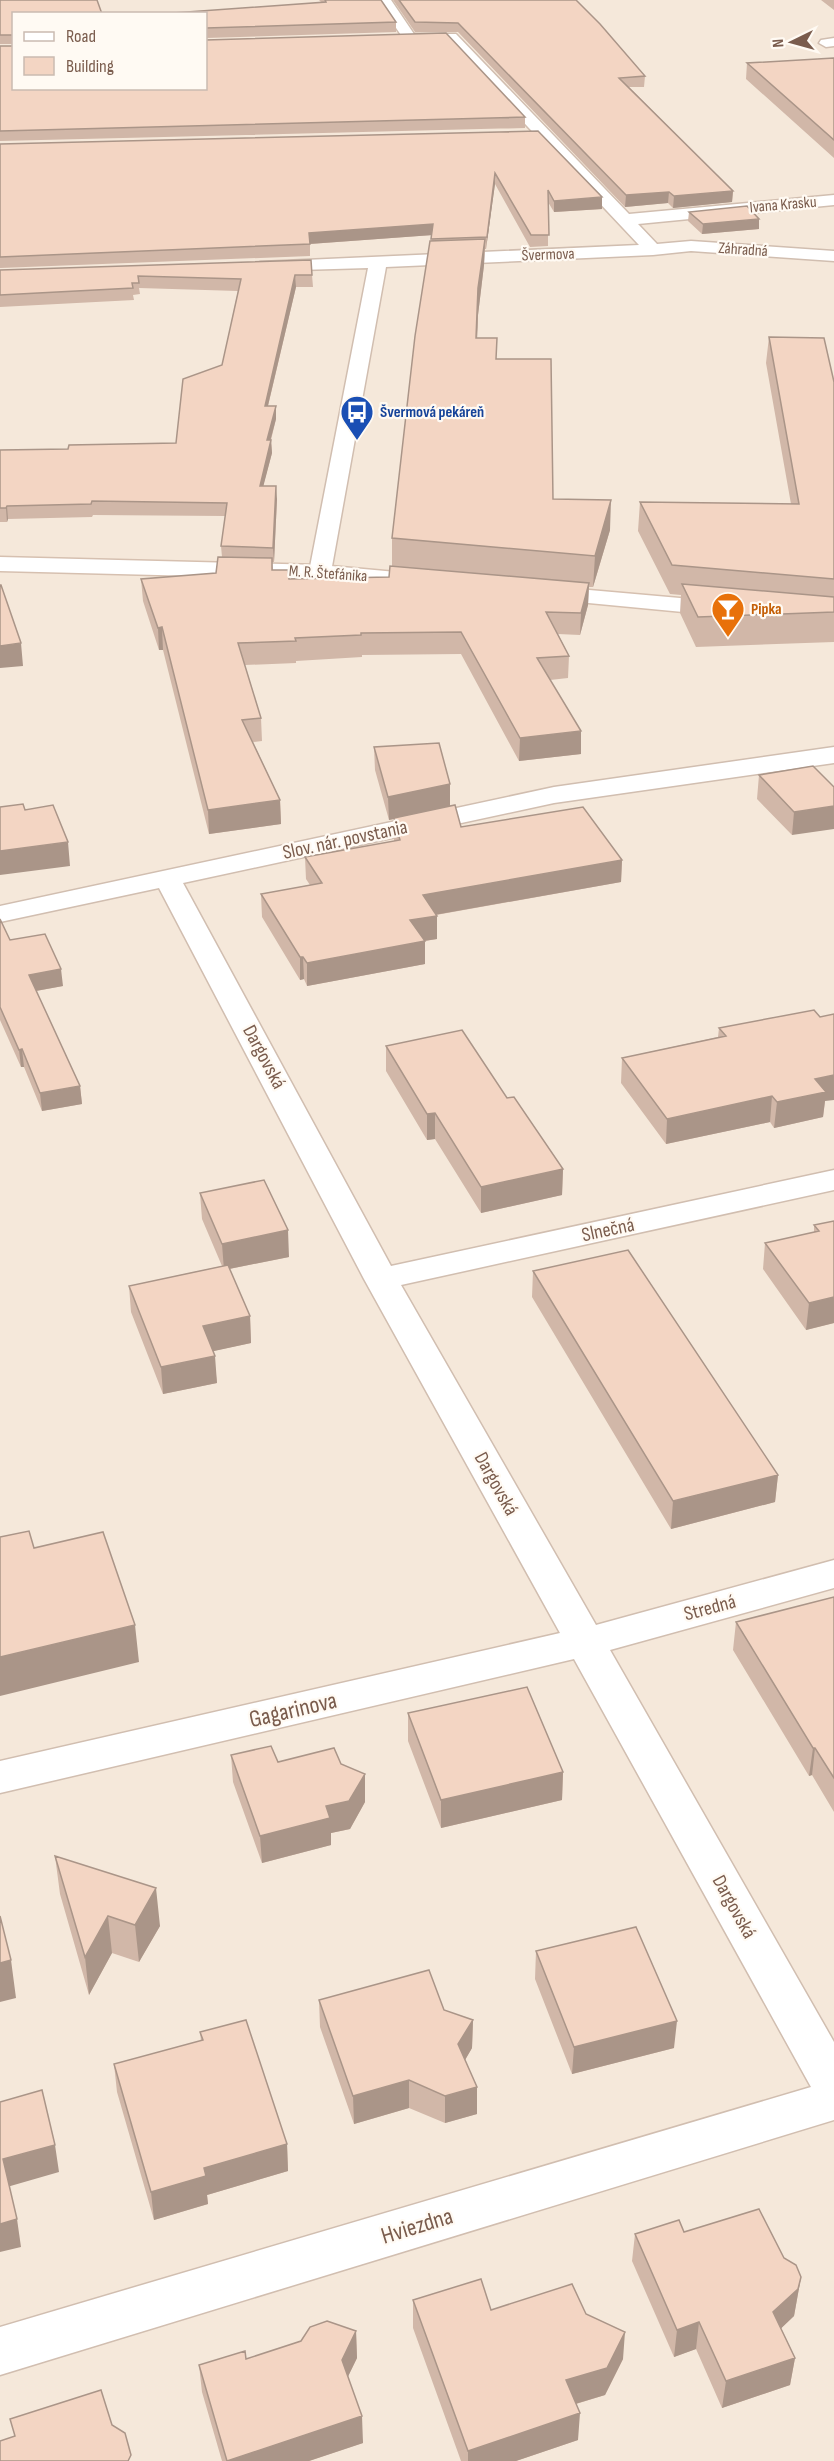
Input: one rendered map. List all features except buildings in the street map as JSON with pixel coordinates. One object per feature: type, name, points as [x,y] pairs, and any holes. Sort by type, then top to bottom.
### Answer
[{"type":"street","points":[[384,0],[410,38]]},
{"type":"street","points":[[387,39],[451,37],[534,134],[653,250]]},
{"type":"street","name":"Ivana Krasku","points":[[624,220],[834,200]]},
{"type":"street","name":"Záhradná","points":[[653,250],[691,246],[834,256]]},
{"type":"street","name":"Švermova","points":[[378,262],[653,250]]},
{"type":"street","points":[[249,266],[378,262],[320,573]]},
{"type":"street","name":"M. R. Štefánika","points":[[0,564],[320,573],[436,583]]},
{"type":"street","points":[[518,590],[752,611]]},
{"type":"street","name":"Slov. nár. povstania","points":[[0,914],[554,795],[834,755]]},
{"type":"street","name":"Dargovská","points":[[167,878],[381,1279],[834,2085]]},
{"type":"street","name":"Slnečná","points":[[381,1279],[834,1180]]},
{"type":"street","name":"Stredná","points":[[586,1642],[834,1574]]},
{"type":"street","name":"Gagarinova","points":[[0,1777],[586,1642]]},
{"type":"street","name":"Hviezdna","points":[[0,2351],[834,2100]]},
{"type":"shaded area","points":[[0,0],[834,0],[834,2461],[0,2461]]},
{"type":"place","name":"Švermová pekáreň","points":[[357,441]]},
{"type":"place","name":"Pipka","points":[[728,638]]}]
